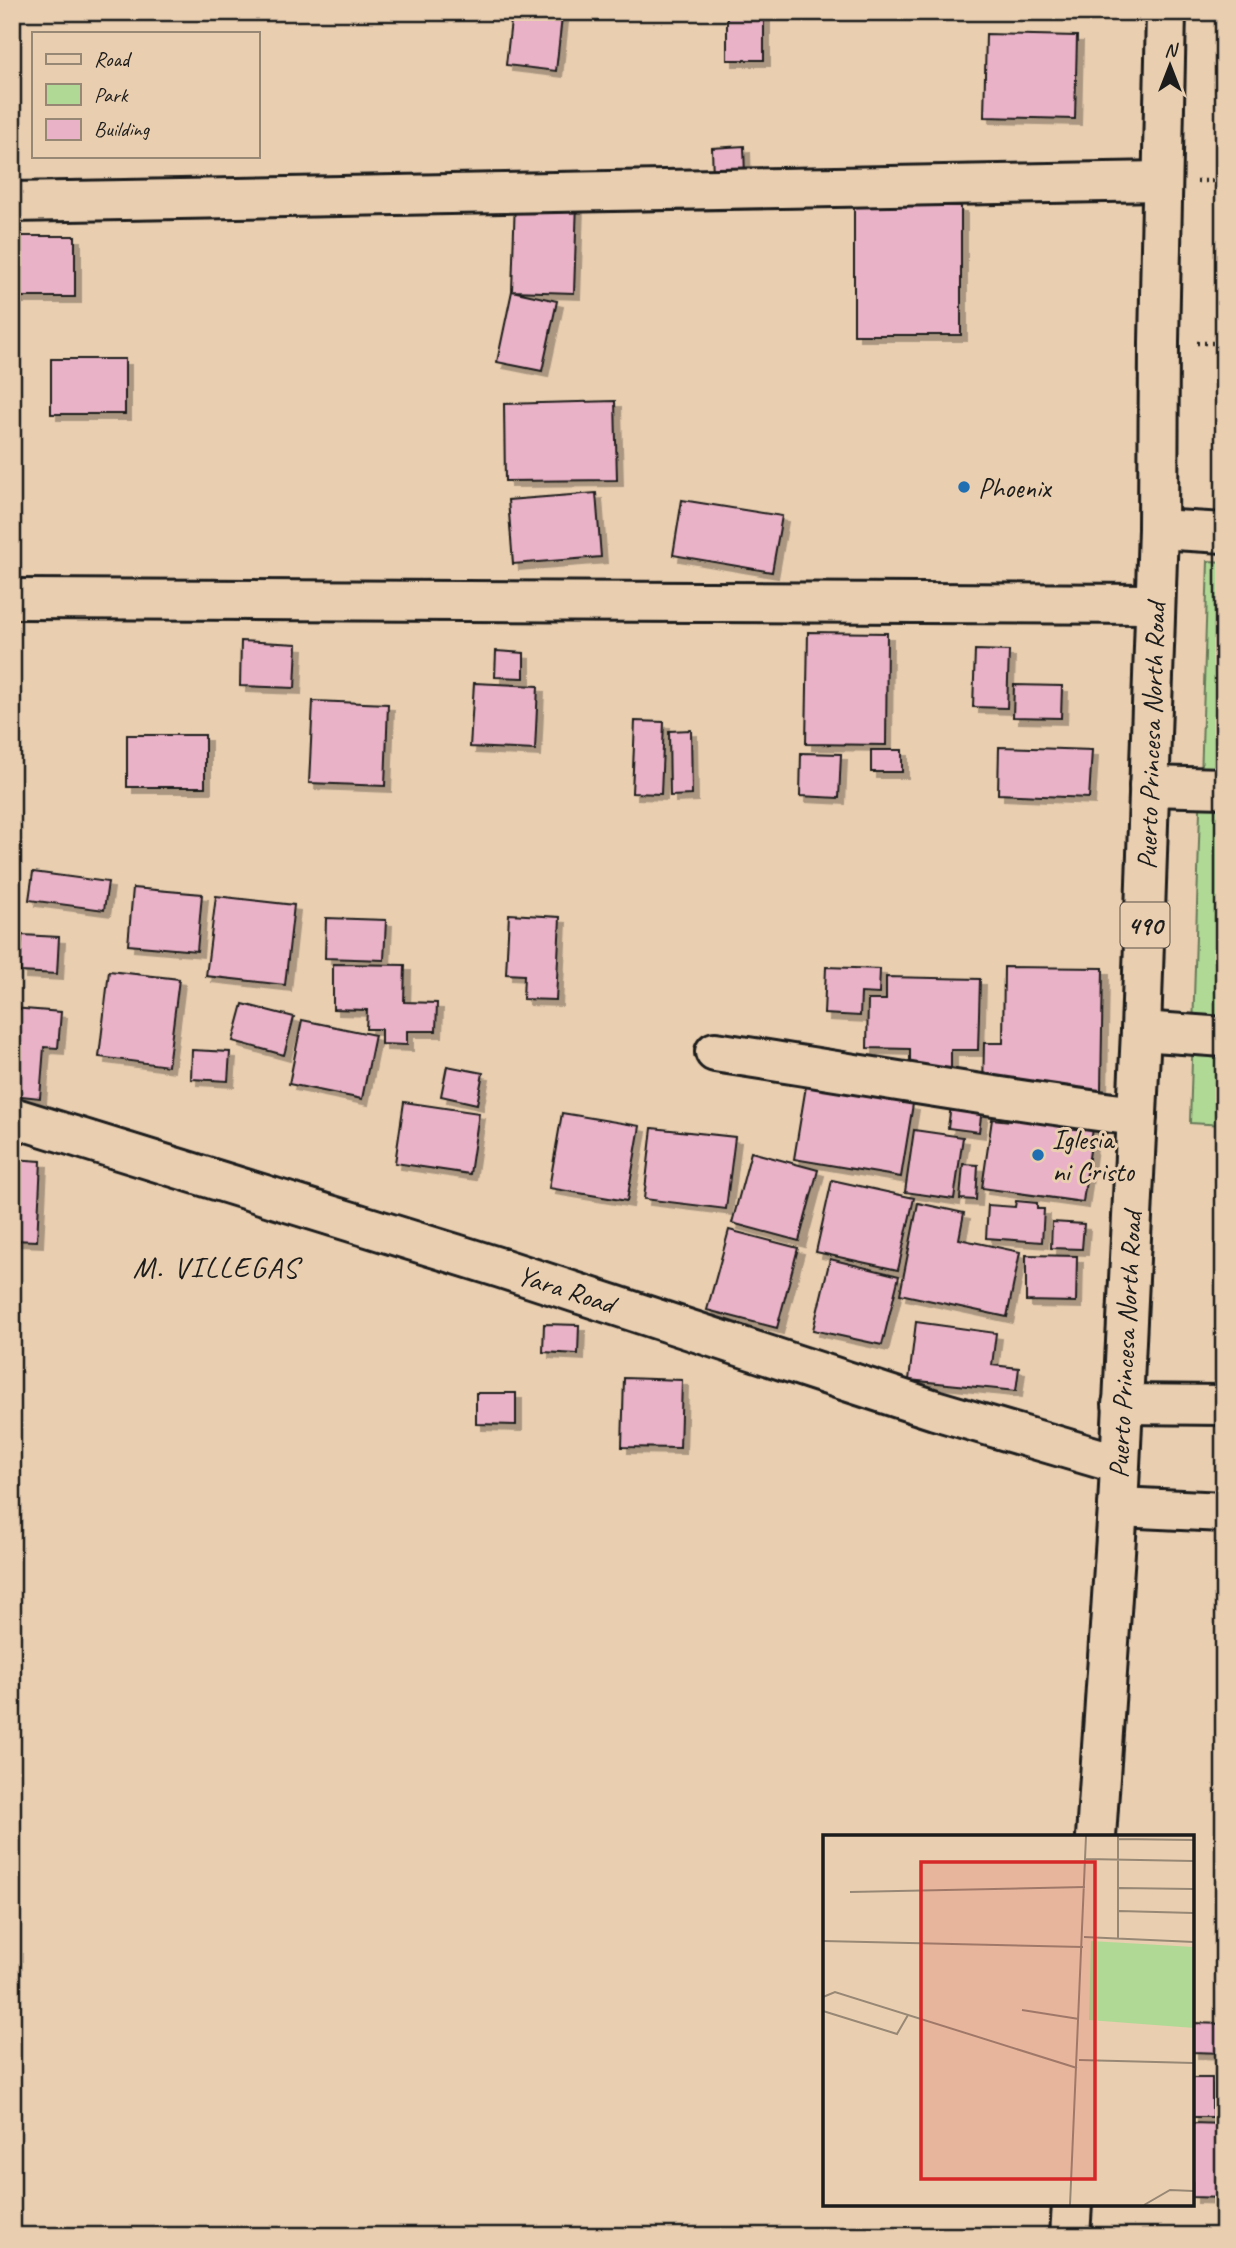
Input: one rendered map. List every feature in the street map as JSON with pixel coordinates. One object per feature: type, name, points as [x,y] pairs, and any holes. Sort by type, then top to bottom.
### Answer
[{"type":"street","name":"Puerto Princesa North Road","points":[[1096,1835],[1118,1507],[1141,1031],[1158,529],[1166,12]]},
{"type":"street","points":[[12,202],[1162,181]]},
{"type":"street","points":[[1158,529],[1224,533]]},
{"type":"street","points":[[12,599],[1155,604]]},
{"type":"street","points":[[1149,786],[1224,788]]},
{"type":"street","points":[[1141,1031],[1224,1037]]},
{"type":"street","points":[[715,1052],[1037,1104],[1137,1116]]},
{"type":"street","name":"Yara Road","points":[[12,1117],[488,1264],[935,1410],[1119,1464]]},
{"type":"street","points":[[1122,1404],[1224,1405]]},
{"type":"street","points":[[1118,1507],[1224,1512]]},
{"type":"street","points":[[1070,2236],[1072,2206]]},
{"type":"green space","points":[[1208,561],[1224,562],[1224,1125],[1190,1123]]},
{"type":"building","points":[[512,12],[562,17],[556,71],[506,65]]},
{"type":"building","points":[[727,16],[764,16],[764,60],[727,60]]},
{"type":"building","points":[[986,34],[1077,36],[1075,119],[984,117]]},
{"type":"building","points":[[744,146],[745,176],[713,177],[712,148]]},
{"type":"building","points":[[515,199],[577,201],[574,293],[512,291]]},
{"type":"building","points":[[854,206],[961,206],[961,335],[854,335]]},
{"type":"building","points":[[12,236],[75,236],[75,297],[12,297]]},
{"type":"building","points":[[512,291],[557,301],[542,371],[497,362]]},
{"type":"building","points":[[51,359],[125,359],[125,414],[51,414]]},
{"type":"building","points":[[615,401],[617,480],[505,481],[504,404]]},
{"type":"building","points":[[596,493],[601,557],[513,564],[508,500]]},
{"type":"building","points":[[682,500],[782,516],[772,572],[673,555]]},
{"type":"building","points":[[808,632],[887,633],[886,745],[806,744]]},
{"type":"building","points":[[241,641],[297,644],[295,688],[240,686]]},
{"type":"building","points":[[975,650],[1009,651],[1007,708],[973,707]]},
{"type":"building","points":[[496,651],[524,653],[524,678],[495,677]]},
{"type":"building","points":[[474,683],[538,686],[535,750],[470,747]]},
{"type":"building","points":[[1014,685],[1062,686],[1061,718],[1013,717]]},
{"type":"building","points":[[313,701],[388,704],[385,786],[309,783]]},
{"type":"building","points":[[635,721],[664,722],[661,794],[632,793]]},
{"type":"building","points":[[691,730],[692,795],[670,796],[669,731]]},
{"type":"building","points":[[127,735],[205,735],[205,787],[127,787]]},
{"type":"building","points":[[999,747],[1092,750],[1089,798],[998,794]]},
{"type":"building","points":[[871,750],[902,750],[902,772],[871,772]]},
{"type":"building","points":[[801,753],[841,754],[839,798],[800,796]]},
{"type":"building","points":[[33,872],[108,882],[104,910],[29,900]]},
{"type":"building","points":[[133,888],[202,894],[197,951],[128,945]]},
{"type":"building","points":[[216,896],[294,905],[285,985],[206,976]]},
{"type":"building","points":[[509,914],[560,917],[556,1000],[523,999],[524,975],[506,974]]},
{"type":"building","points":[[326,918],[386,920],[384,960],[325,958]]},
{"type":"building","points":[[22,935],[59,937],[57,974],[20,972]]},
{"type":"building","points":[[333,964],[405,965],[404,1002],[437,1003],[436,1031],[407,1031],[407,1045],[381,1044],[381,1029],[366,1029],[367,1010],[333,1009]]},
{"type":"building","points":[[826,967],[880,969],[879,994],[861,993],[860,1016],[824,1014]]},
{"type":"building","points":[[1004,967],[1103,968],[1101,1091],[983,1089],[984,1043],[1003,1043]]},
{"type":"building","points":[[109,971],[179,979],[168,1066],[99,1057]]},
{"type":"building","points":[[886,977],[980,979],[978,1050],[951,1050],[951,1070],[910,1068],[910,1049],[867,1048],[868,1000],[886,1000]]},
{"type":"building","points":[[243,1004],[294,1017],[284,1055],[233,1041]]},
{"type":"building","points":[[12,1008],[61,1012],[58,1048],[44,1047],[40,1098],[12,1095]]},
{"type":"building","points":[[302,1020],[375,1035],[362,1099],[289,1084]]},
{"type":"building","points":[[192,1050],[230,1052],[228,1081],[191,1079]]},
{"type":"building","points":[[447,1066],[483,1073],[477,1104],[441,1096]]},
{"type":"building","points":[[806,1086],[913,1104],[901,1177],[794,1159]]},
{"type":"building","points":[[404,1102],[479,1113],[470,1174],[395,1163]]},
{"type":"building","points":[[951,1105],[982,1109],[979,1132],[948,1128]]},
{"type":"building","name":"Iglesia ni Cristo","points":[[1011,1110],[1094,1121],[1083,1202],[982,1188],[992,1119],[1010,1121]]},
{"type":"building","points":[[562,1113],[640,1126],[627,1201],[549,1188]]},
{"type":"building","points":[[652,1128],[735,1137],[726,1209],[644,1199]]},
{"type":"building","points":[[914,1130],[963,1137],[954,1199],[905,1192]]},
{"type":"building","points":[[751,1152],[818,1170],[799,1241],[732,1223]]},
{"type":"building","points":[[12,1159],[41,1161],[37,1241],[12,1240]]},
{"type":"building","points":[[963,1164],[978,1165],[976,1200],[960,1199]]},
{"type":"building","points":[[832,1180],[914,1198],[898,1270],[816,1252]]},
{"type":"building","points":[[1016,1201],[1037,1203],[1037,1209],[1044,1209],[1042,1242],[986,1238],[988,1205],[1015,1207]]},
{"type":"building","points":[[918,1203],[964,1213],[959,1239],[1020,1252],[1007,1317],[900,1294]]},
{"type":"building","points":[[1052,1222],[1084,1224],[1082,1249],[1051,1248]]},
{"type":"building","points":[[729,1230],[798,1248],[777,1328],[707,1310]]},
{"type":"building","points":[[1026,1255],[1077,1256],[1076,1302],[1026,1301]]},
{"type":"building","points":[[830,1259],[899,1276],[882,1345],[813,1330]]},
{"type":"building","points":[[916,1322],[996,1333],[992,1365],[1019,1368],[1016,1391],[909,1380]]},
{"type":"building","points":[[544,1324],[579,1325],[578,1354],[543,1352]]},
{"type":"building","points":[[624,1378],[682,1380],[680,1448],[622,1447]]},
{"type":"building","points":[[476,1393],[516,1393],[516,1425],[476,1424]]},
{"type":"building","points":[[1220,1424],[1224,1425],[1224,1497],[1218,1497]]},
{"type":"building","points":[[1194,2023],[1224,2024],[1224,2053],[1194,2052]]},
{"type":"building","points":[[1221,2060],[1224,2060],[1224,2119],[1220,2119]]},
{"type":"building","points":[[1194,2078],[1212,2078],[1212,2117],[1194,2117]]},
{"type":"building","points":[[1194,2123],[1224,2124],[1224,2198],[1194,2197]]},
{"type":"place","name":"Phoenix","points":[[964,487]]},
{"type":"place","name":"Iglesia ni Cristo","points":[[1038,1155]]},
{"type":"district","name":"M. VILLEGAS","points":[[216,1267]]}]
